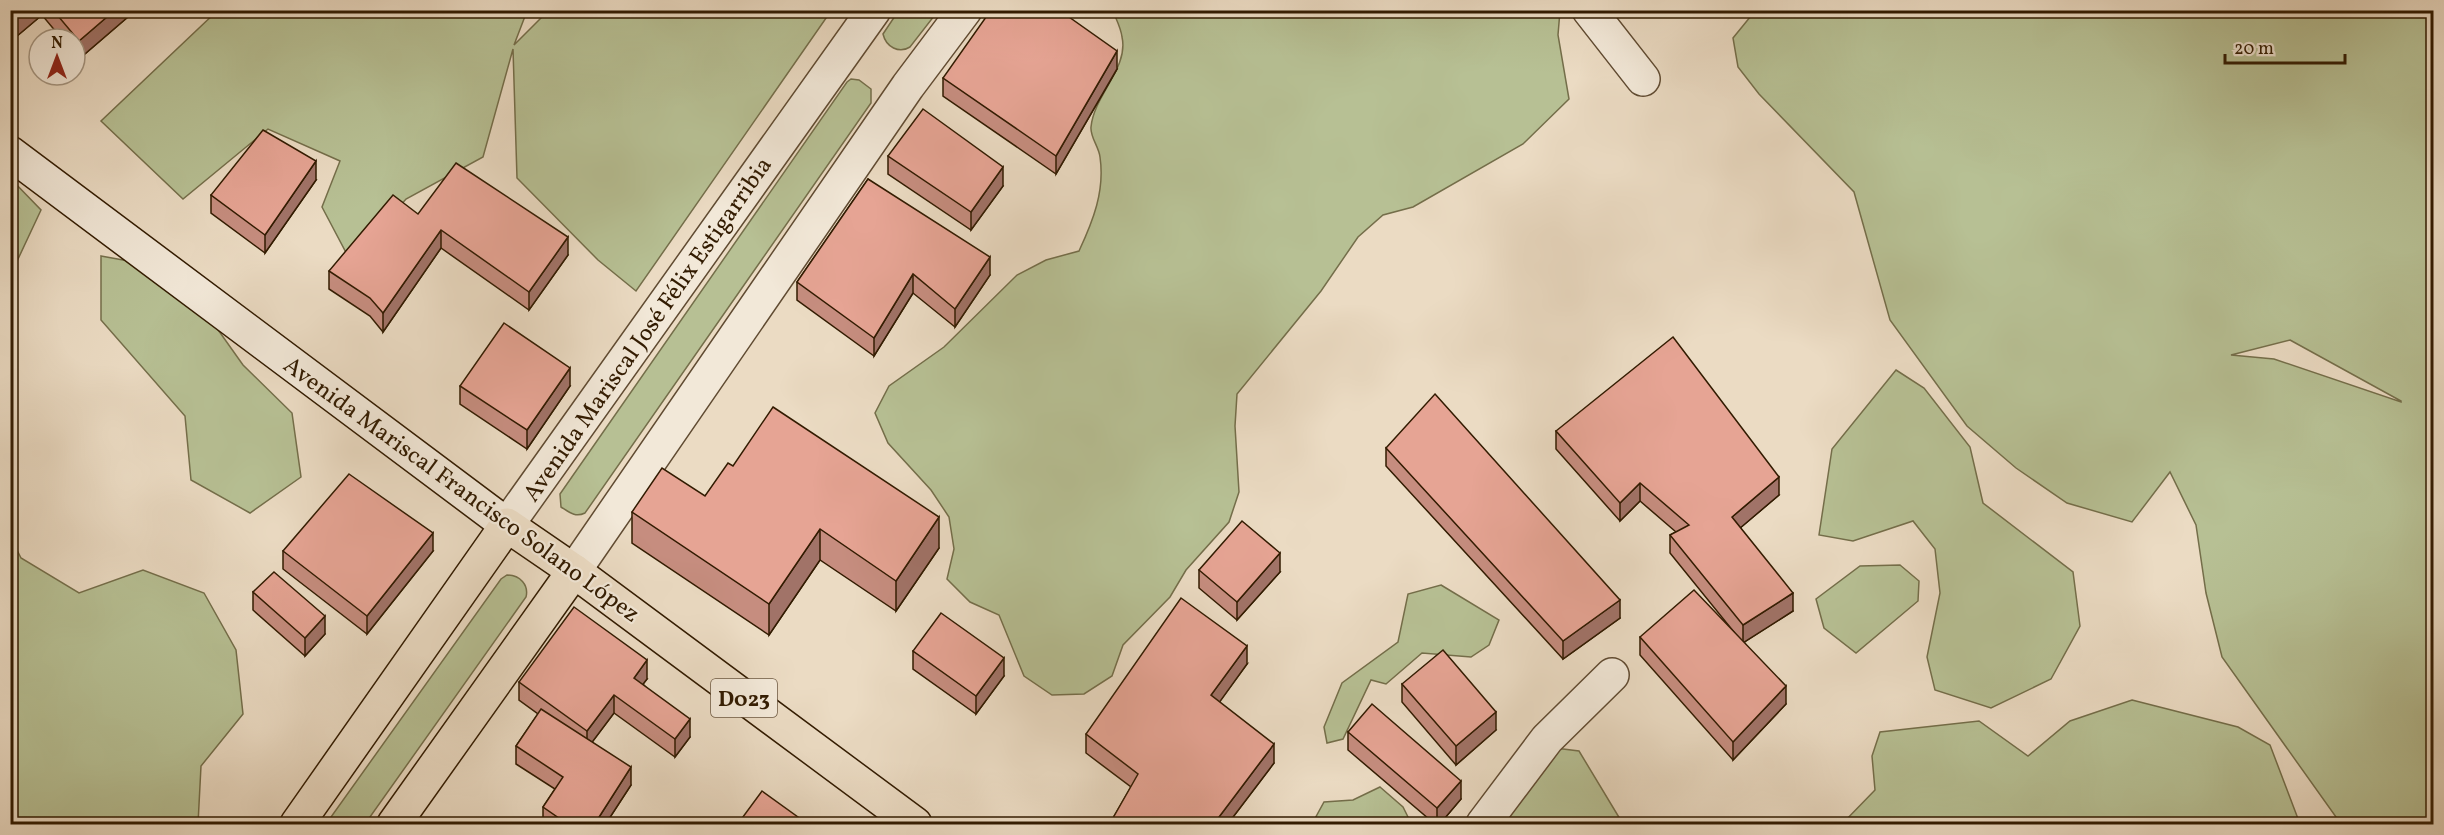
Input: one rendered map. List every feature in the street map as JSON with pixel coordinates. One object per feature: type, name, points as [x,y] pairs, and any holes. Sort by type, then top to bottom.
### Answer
[{"type":"main road","name":"Avenida Mariscal Francisco Solano López","points":[[507,525],[574,571],[915,825]]},
{"type":"main road","name":"Avenida Mariscal José Félix Estigarribia","points":[[297,825],[507,525]]},
{"type":"main road","points":[[394,825],[574,571]]},
{"type":"street","name":"Avenida Mariscal José Félix Estigarribia","points":[[507,525],[874,10]]},
{"type":"street","points":[[574,571],[901,95],[964,10]]},
{"type":"street","points":[[1588,10],[1643,79]]},
{"type":"street","name":"Avenida Mariscal Francisco Solano López","points":[[10,153],[507,525]]},
{"type":"street","points":[[1483,825],[1546,739],[1612,675]]},
{"type":"green space","points":[[899,10],[938,11],[910,47],[902,50],[890,46],[883,34]]},
{"type":"green space","points":[[1382,10],[1386,14],[1405,10],[1560,11],[1558,35],[1569,99],[1523,144],[1413,207],[1383,215],[1358,237],[1321,291],[1237,394],[1235,426],[1239,492],[1229,522],[1186,570],[1170,597],[1123,645],[1112,676],[1084,694],[1052,695],[1024,676],[999,615],[970,602],[947,579],[954,549],[949,517],[931,490],[888,443],[875,413],[889,386],[944,347],[1017,275],[1046,260],[1079,251],[1097,206],[1101,182],[1099,153],[1091,131],[1093,115],[1121,60],[1123,48],[1121,30],[1113,11]]},
{"type":"green space","points":[[217,11],[527,11],[514,45],[548,11],[831,11],[636,291],[598,260],[517,178],[513,49],[483,157],[406,199],[351,262],[322,207],[340,161],[268,129],[183,199],[101,121]]},
{"type":"green space","points":[[1755,11],[2433,11],[2433,824],[2341,824],[2222,657],[2206,593],[2196,525],[2170,472],[2132,522],[2067,503],[2016,468],[1967,426],[1890,320],[1854,192],[1759,94],[1738,67],[1733,38]],"holes":[[[2290,340],[2401,401],[2274,359],[2231,355]]]},
{"type":"green space","points":[[851,79],[859,80],[871,89],[871,103],[585,513],[575,515],[561,507],[560,494]]},
{"type":"green space","points":[[11,179],[41,210],[11,274]]},
{"type":"green space","points":[[101,256],[156,266],[204,310],[243,365],[292,413],[301,477],[250,513],[191,480],[185,416],[101,320]]},
{"type":"green space","points":[[1896,370],[1924,388],[1970,447],[1983,503],[2073,572],[2080,626],[2051,679],[1991,708],[1935,690],[1927,657],[1940,593],[1935,549],[1913,521],[1853,541],[1819,535],[1832,449]]},
{"type":"green space","points":[[11,471],[14,474],[11,538]]},
{"type":"green space","points":[[11,538],[21,558],[79,593],[143,570],[204,593],[236,650],[243,714],[201,766],[198,824],[11,824]]},
{"type":"green space","points":[[1900,565],[1919,581],[1918,601],[1856,653],[1824,628],[1816,599],[1860,566]]},
{"type":"green space","points":[[507,575],[520,579],[526,588],[526,597],[365,824],[326,824],[501,579]]},
{"type":"green space","points":[[1441,585],[1499,620],[1489,645],[1471,657],[1422,653],[1386,684],[1371,680],[1343,739],[1327,743],[1324,727],[1342,683],[1398,642],[1408,594]]},
{"type":"green space","points":[[2132,700],[2238,727],[2270,745],[2300,824],[1842,824],[1875,790],[1872,756],[1880,732],[1979,721],[2028,756],[2070,721]]},
{"type":"green space","points":[[1547,747],[1579,751],[1620,819],[1636,824],[1488,824]]},
{"type":"green space","points":[[1380,787],[1403,807],[1410,824],[1312,824],[1324,802],[1353,800]]},
{"type":"building","points":[[10,10],[26,10],[10,24]]},
{"type":"building","points":[[53,10],[115,10],[87,34],[87,27],[67,27]]},
{"type":"building","points":[[991,10],[1059,10],[1117,51],[1056,156],[943,78]]},
{"type":"building","points":[[923,109],[1003,167],[971,212],[888,156]]},
{"type":"building","points":[[263,130],[316,161],[265,235],[211,195]]},
{"type":"building","points":[[456,163],[568,237],[529,292],[441,230],[383,313],[370,298],[329,271],[393,195],[418,214]]},
{"type":"building","points":[[868,179],[990,257],[955,309],[913,274],[874,338],[797,282]]},
{"type":"building","points":[[504,323],[570,368],[527,430],[460,386]]},
{"type":"building","points":[[1673,337],[1779,477],[1732,517],[1793,593],[1743,625],[1670,535],[1689,525],[1640,483],[1620,503],[1556,431]]},
{"type":"building","points":[[1435,394],[1620,600],[1563,641],[1386,448]]},
{"type":"building","points":[[773,407],[939,517],[896,581],[820,529],[769,604],[632,512],[662,468],[705,496],[728,463],[733,466]]},
{"type":"building","points":[[349,474],[433,533],[367,616],[283,551]]},
{"type":"building","points":[[1242,521],[1280,553],[1237,602],[1199,570]]},
{"type":"building","points":[[274,572],[325,616],[305,638],[253,592]]},
{"type":"building","points":[[1694,590],[1786,686],[1733,742],[1640,637]]},
{"type":"building","points":[[1181,598],[1247,646],[1211,695],[1274,744],[1213,825],[1109,825],[1138,774],[1086,734]]},
{"type":"building","points":[[574,607],[647,660],[634,678],[690,719],[675,739],[614,695],[587,731],[519,682]]},
{"type":"building","points":[[941,613],[1004,658],[976,696],[913,651]]},
{"type":"building","points":[[1443,650],[1496,712],[1456,746],[1402,684]]},
{"type":"building","points":[[1372,704],[1461,781],[1437,808],[1348,732]]},
{"type":"building","points":[[541,709],[631,767],[594,825],[569,825],[543,807],[563,777],[516,746]]},
{"type":"building","points":[[762,791],[809,825],[737,825]]}]
